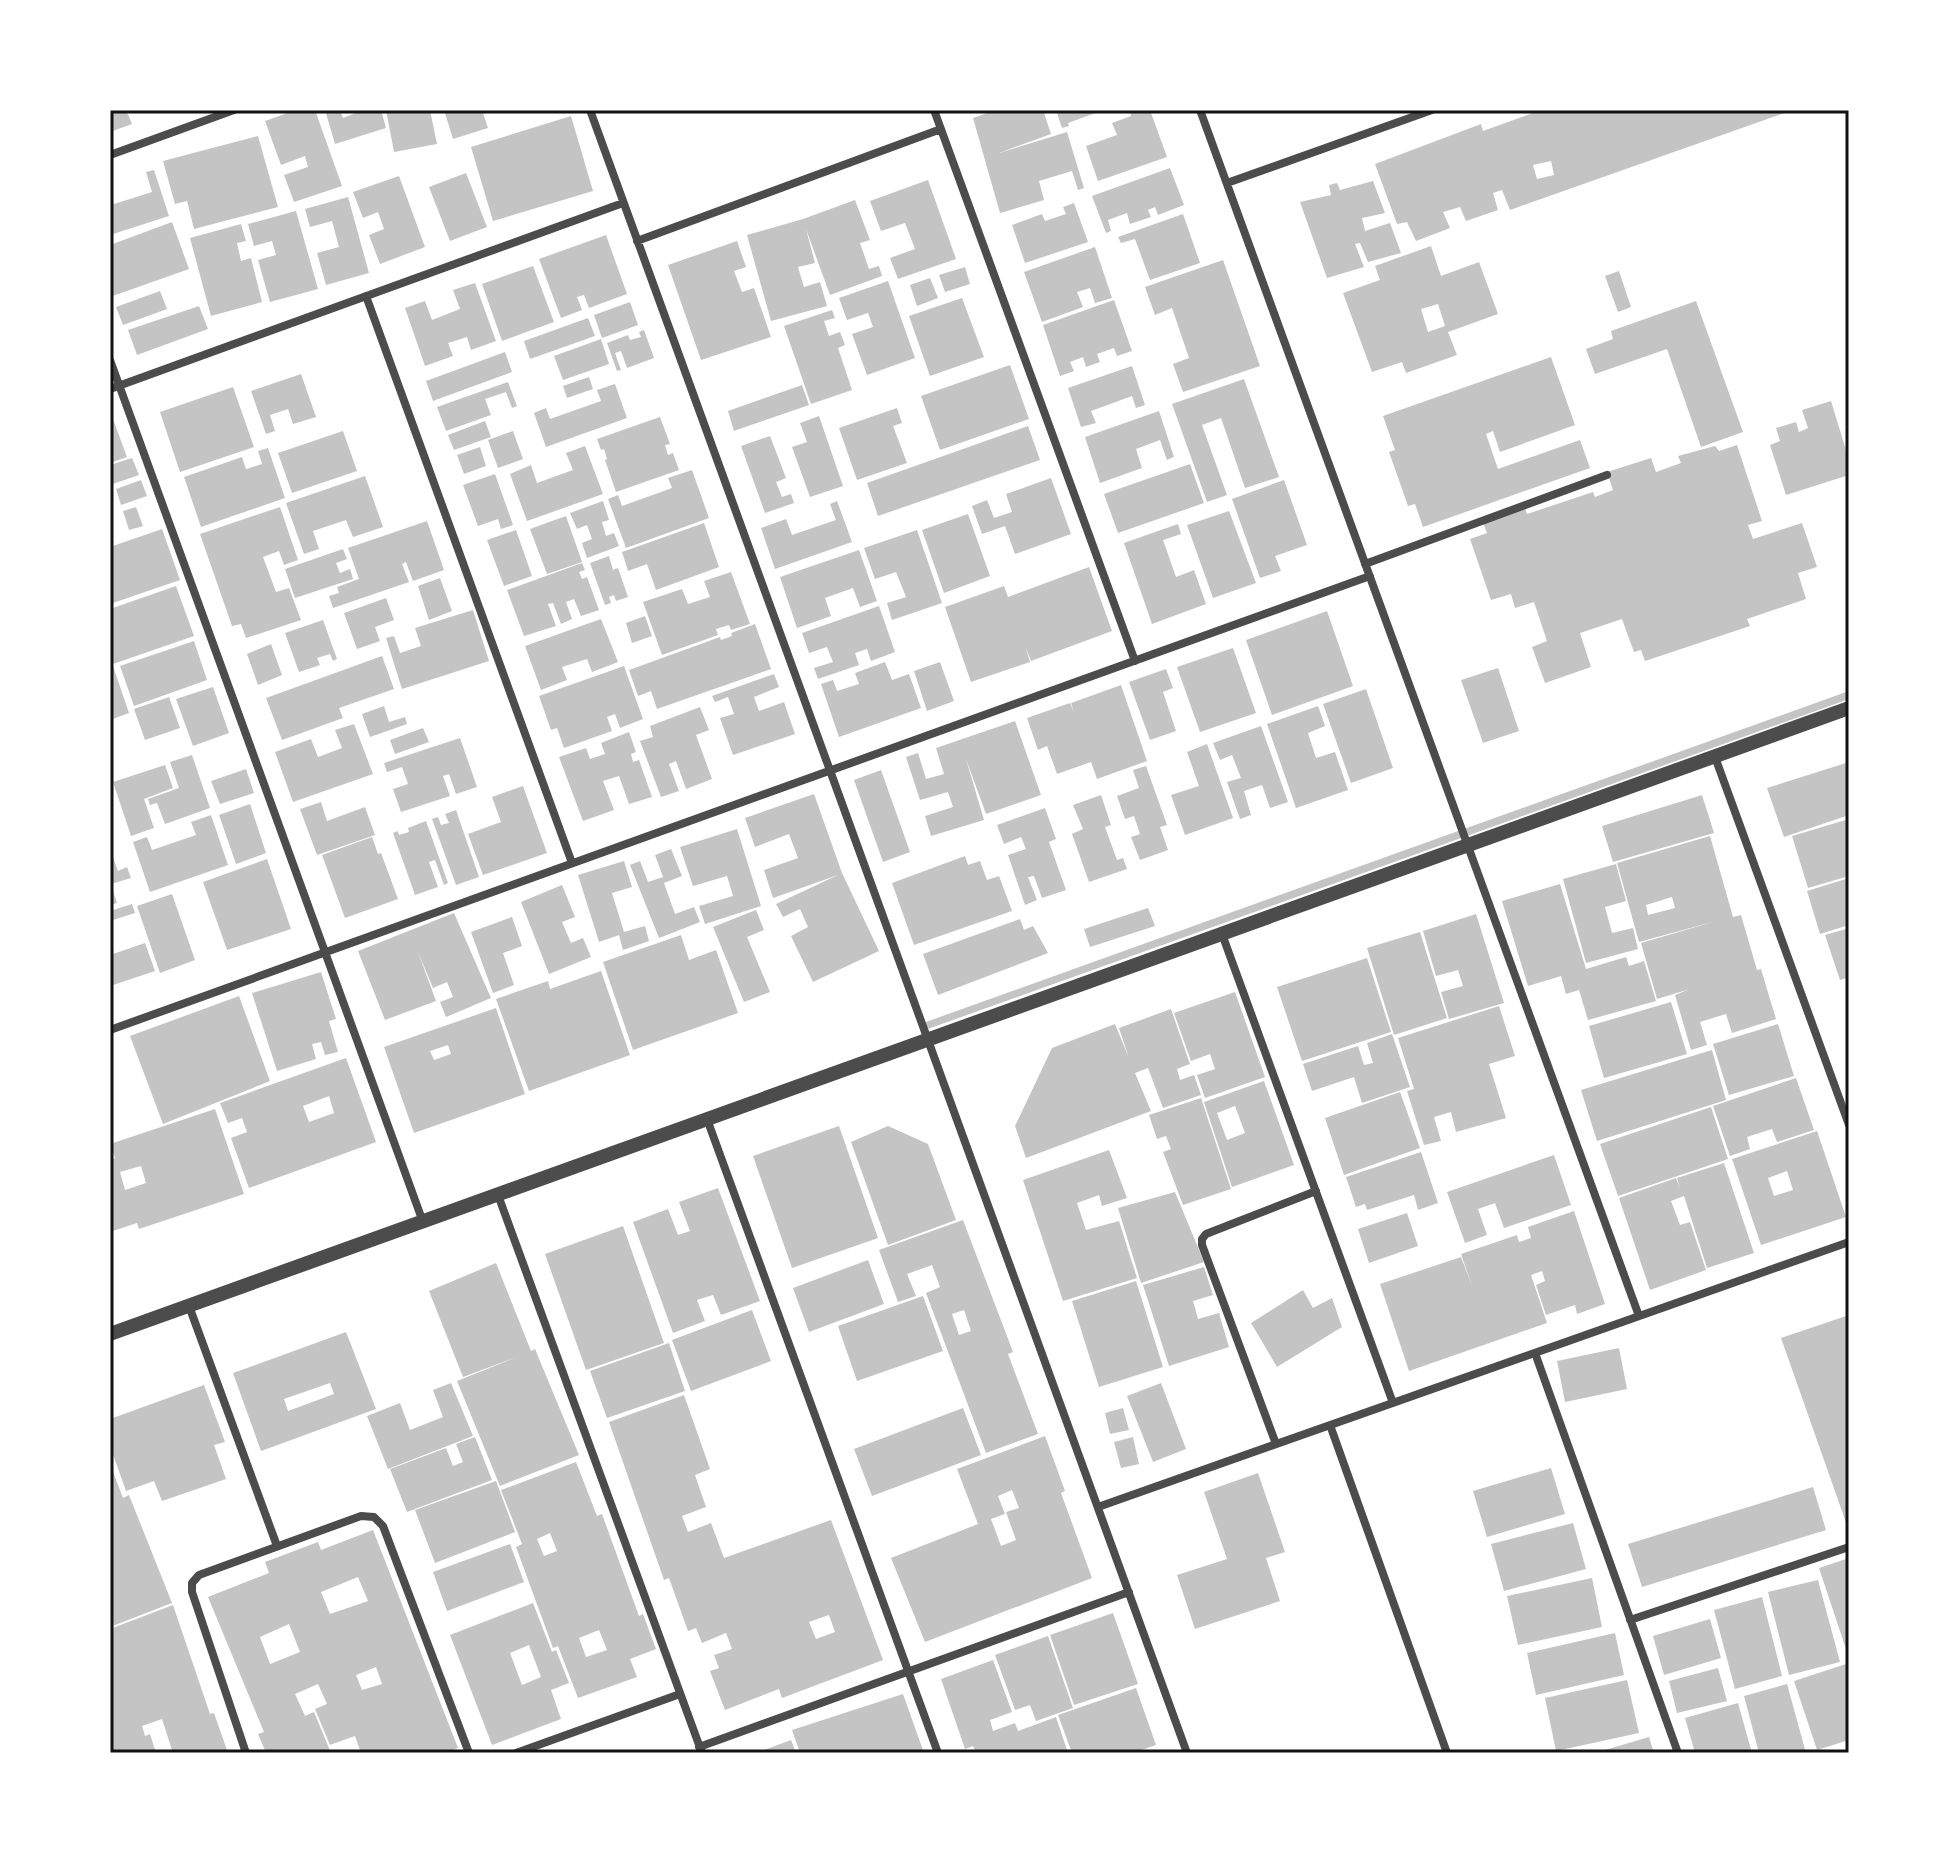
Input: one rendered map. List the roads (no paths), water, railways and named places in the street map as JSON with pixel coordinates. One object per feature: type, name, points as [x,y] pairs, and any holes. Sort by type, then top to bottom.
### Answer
[{"type":"street","points":[[110,155],[234,110]]},
{"type":"street","points":[[590,110],[1187,1753]]},
{"type":"street","points":[[934,110],[1135,661]]},
{"type":"street","points":[[1200,110],[1639,1316]]},
{"type":"street","points":[[1227,183],[1432,110]]},
{"type":"street","points":[[637,241],[941,129]]},
{"type":"street","points":[[115,387],[623,203]]},
{"type":"street","points":[[366,296],[572,863]]},
{"type":"street","points":[[110,360],[115,387],[423,1222]]},
{"type":"street","points":[[1365,564],[1607,475]]},
{"type":"street","points":[[110,1030],[1370,576]]},
{"type":"street","points":[[110,1334],[1849,708]]},
{"type":"street","points":[[1715,757],[1849,1125]]},
{"type":"street","points":[[1222,934],[1393,1403]]},
{"type":"street","points":[[707,1119],[938,1753]]},
{"type":"street","points":[[1276,1444],[1202,1239],[1206,1234],[1316,1191]]},
{"type":"street","points":[[498,1195],[700,1750],[1129,1592]]},
{"type":"street","points":[[1098,1507],[1849,1242]]},
{"type":"street","points":[[189,1306],[277,1546]]},
{"type":"street","points":[[1535,1353],[1678,1753]]},
{"type":"street","points":[[1330,1425],[1447,1753]]},
{"type":"street","points":[[246,1753],[192,1592],[192,1583],[199,1575],[361,1516],[374,1517],[383,1526],[469,1753]]},
{"type":"street","points":[[1630,1620],[1849,1547]]},
{"type":"street","points":[[516,1753],[680,1694]]}]
